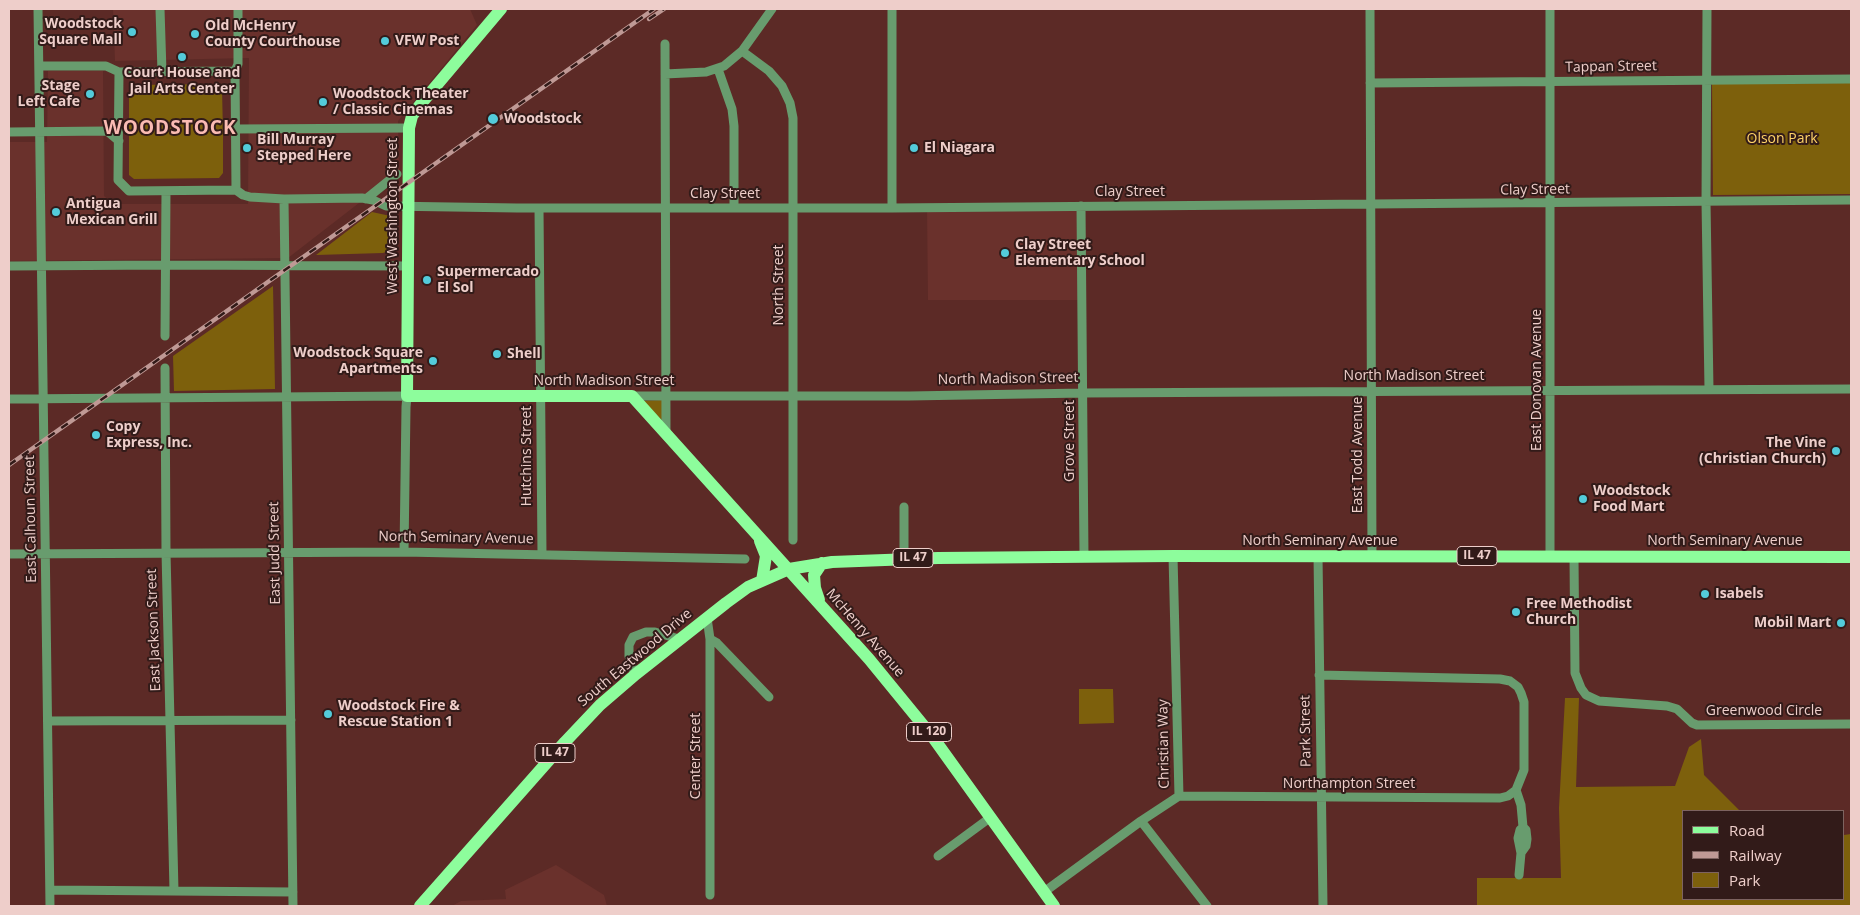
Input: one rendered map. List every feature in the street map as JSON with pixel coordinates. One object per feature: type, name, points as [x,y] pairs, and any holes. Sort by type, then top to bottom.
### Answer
[{"type":"main road","name":"West Washington Street","points":[[407,396],[408,128],[412,116],[420,105],[497,10]]},
{"type":"main road","name":"North Madison Street","points":[[407,396],[632,396]]},
{"type":"main road","name":"McHenry Avenue","points":[[632,396],[869,659],[932,736],[1054,906]]},
{"type":"main road","points":[[759,536],[766,556],[762,581]]},
{"type":"main road","name":"North Seminary Avenue","points":[[789,569],[822,563],[904,558],[1173,556],[1851,557]]},
{"type":"main road","points":[[820,605],[814,576],[822,563]]},
{"type":"main road","name":"South Eastwood Drive","points":[[420,906],[600,705],[679,639],[748,587],[789,569]]},
{"type":"street","name":"East Calhoun Street","points":[[38,9],[50,906]]},
{"type":"street","points":[[160,9],[162,72]]},
{"type":"street","points":[[236,190],[235,71],[238,64],[238,9]]},
{"type":"street","points":[[665,74],[691,73],[718,69],[724,66],[742,51],[772,9]]},
{"type":"street","points":[[892,9],[892,208]]},
{"type":"street","name":"East Todd Avenue","points":[[1370,9],[1372,556]]},
{"type":"street","name":"East Donovan Avenue","points":[[1550,9],[1550,556]]},
{"type":"street","points":[[1707,9],[1706,202],[1709,390]]},
{"type":"street","points":[[665,44],[666,433]]},
{"type":"street","name":"North Street","points":[[742,51],[769,70],[782,86],[790,103],[793,118],[793,540]]},
{"type":"street","points":[[39,66],[106,66],[119,72],[235,71]]},
{"type":"street","points":[[718,69],[732,109],[734,126],[734,208]]},
{"type":"street","points":[[119,72],[119,141]]},
{"type":"street","name":"Tappan Street","points":[[1370,83],[1851,78]]},
{"type":"street","points":[[107,131],[119,119]]},
{"type":"street","points":[[236,129],[408,128]]},
{"type":"street","points":[[9,132],[107,131],[119,141]]},
{"type":"street","name":"Clay Street","points":[[119,141],[118,180],[129,191],[236,190],[250,197],[366,199],[386,206],[408,207],[892,208],[1851,200]]},
{"type":"street","points":[[366,199],[397,174]]},
{"type":"street","points":[[166,191],[166,336]]},
{"type":"street","name":"East Judd Street","points":[[284,199],[293,906]]},
{"type":"street","name":"Grove Street","points":[[1081,206],[1084,557]]},
{"type":"street","name":"Hutchins Street","points":[[539,208],[542,554]]},
{"type":"street","points":[[9,266],[408,266]]},
{"type":"street","name":"East Jackson Street","points":[[166,368],[166,552],[174,891]]},
{"type":"street","name":"North Madison Street","points":[[632,396],[909,396],[1083,393],[1851,389]]},
{"type":"street","points":[[404,552],[407,396]]},
{"type":"street","name":"North Madison Street","points":[[9,399],[407,396]]},
{"type":"street","points":[[904,507],[904,558]]},
{"type":"street","name":"North Seminary Avenue","points":[[9,554],[404,552],[746,559]]},
{"type":"street","name":"Christian Way","points":[[1044,892],[1141,821],[1179,796],[1173,556]]},
{"type":"street","name":"Park Street","points":[[1318,556],[1323,906]]},
{"type":"street","name":"Greenwood Circle","points":[[1574,556],[1575,673],[1586,695],[1599,701],[1667,706],[1677,709],[1692,723],[1697,725],[1851,724]]},
{"type":"street","name":"Center Street","points":[[707,618],[710,639],[710,895]]},
{"type":"street","points":[[636,674],[629,656],[629,645],[633,637],[646,632],[655,632],[679,639]]},
{"type":"street","points":[[710,639],[717,642],[769,697]]},
{"type":"street","points":[[1319,675],[1500,679],[1510,681],[1518,687],[1524,702],[1524,770],[1523,777],[1516,790],[1521,805],[1523,827],[1526,830],[1527,839],[1526,846],[1521,853],[1519,875]]},
{"type":"street","points":[[48,721],[292,720]]},
{"type":"street","name":"Northampton Street","points":[[1179,796],[1500,798],[1508,796],[1516,790]]},
{"type":"street","points":[[938,856],[991,817]]},
{"type":"street","points":[[1141,821],[1207,906]]},
{"type":"street","points":[[50,890],[293,892]]},
{"type":"shaded area","points":[[113,9],[470,9],[477,25],[398,121],[399,172],[288,258],[9,261],[9,142],[47,142],[48,71],[103,71],[104,196],[114,204],[248,204],[249,58],[115,61]]},
{"type":"shaded area","name":"Clay Street Elementary School","points":[[1081,206],[1082,300],[928,300],[927,208]]},
{"type":"shaded area","points":[[556,865],[604,895],[607,906],[452,906],[461,901],[506,899],[505,890]]},
{"type":"green space","name":"Olson Park","points":[[1851,83],[1851,194],[1713,195],[1712,84]]},
{"type":"green space","points":[[219,84],[222,88],[223,173],[219,178],[134,179],[129,175],[129,88],[134,85]]},
{"type":"green space","points":[[372,212],[395,217],[395,245],[391,250],[383,253],[316,255]]},
{"type":"green space","points":[[273,286],[275,389],[174,391],[173,356]]},
{"type":"green space","points":[[663,400],[663,421],[643,401]]},
{"type":"green space","points":[[1079,689],[1113,689],[1114,723],[1079,724]]},
{"type":"green space","points":[[1565,698],[1579,698],[1576,787],[1675,786],[1689,747],[1701,739],[1704,775],[1739,810],[1682,810],[1682,900],[1845,900],[1845,835],[1851,834],[1851,906],[1477,906],[1477,878],[1561,878],[1559,808]]},
{"type":"railway","points":[[9,465],[654,9]]},
{"type":"railway","points":[[649,19],[664,9]]},
{"type":"place","name":"Woodstock Square Mall","points":[[132,32]]},
{"type":"place","name":"Old McHenry County Courthouse","points":[[195,34]]},
{"type":"place","name":"VFW Post","points":[[385,41]]},
{"type":"place","name":"Court House and Jail Arts Center","points":[[182,57]]},
{"type":"place","name":"Stage Left Cafe","points":[[90,94]]},
{"type":"place","name":"Woodstock Theater / Classic Cinemas","points":[[323,102]]},
{"type":"place","name":"Woodstock","points":[[493,119]]},
{"type":"place","name":"Bill Murray Stepped Here","points":[[247,148]]},
{"type":"place","name":"El Niagara","points":[[914,148]]},
{"type":"place","name":"Antigua Mexican Grill","points":[[56,212]]},
{"type":"place","name":"Clay Street Elementary School","points":[[1005,253]]},
{"type":"place","name":"Supermercado El Sol","points":[[427,280]]},
{"type":"place","name":"Shell","points":[[497,354]]},
{"type":"place","name":"Woodstock Square Apartments","points":[[433,361]]},
{"type":"place","name":"Copy Express, Inc.","points":[[96,435]]},
{"type":"place","name":"The Vine (Christian Church)","points":[[1836,451]]},
{"type":"place","name":"Woodstock Food Mart","points":[[1583,499]]},
{"type":"place","name":"Isabels","points":[[1705,594]]},
{"type":"place","name":"Free Methodist Church","points":[[1516,612]]},
{"type":"place","name":"Mobil Mart","points":[[1841,623]]},
{"type":"place","name":"Woodstock Fire & Rescue Station 1","points":[[328,714]]},
{"type":"district","name":"WOODSTOCK","points":[[170,129]]}]
